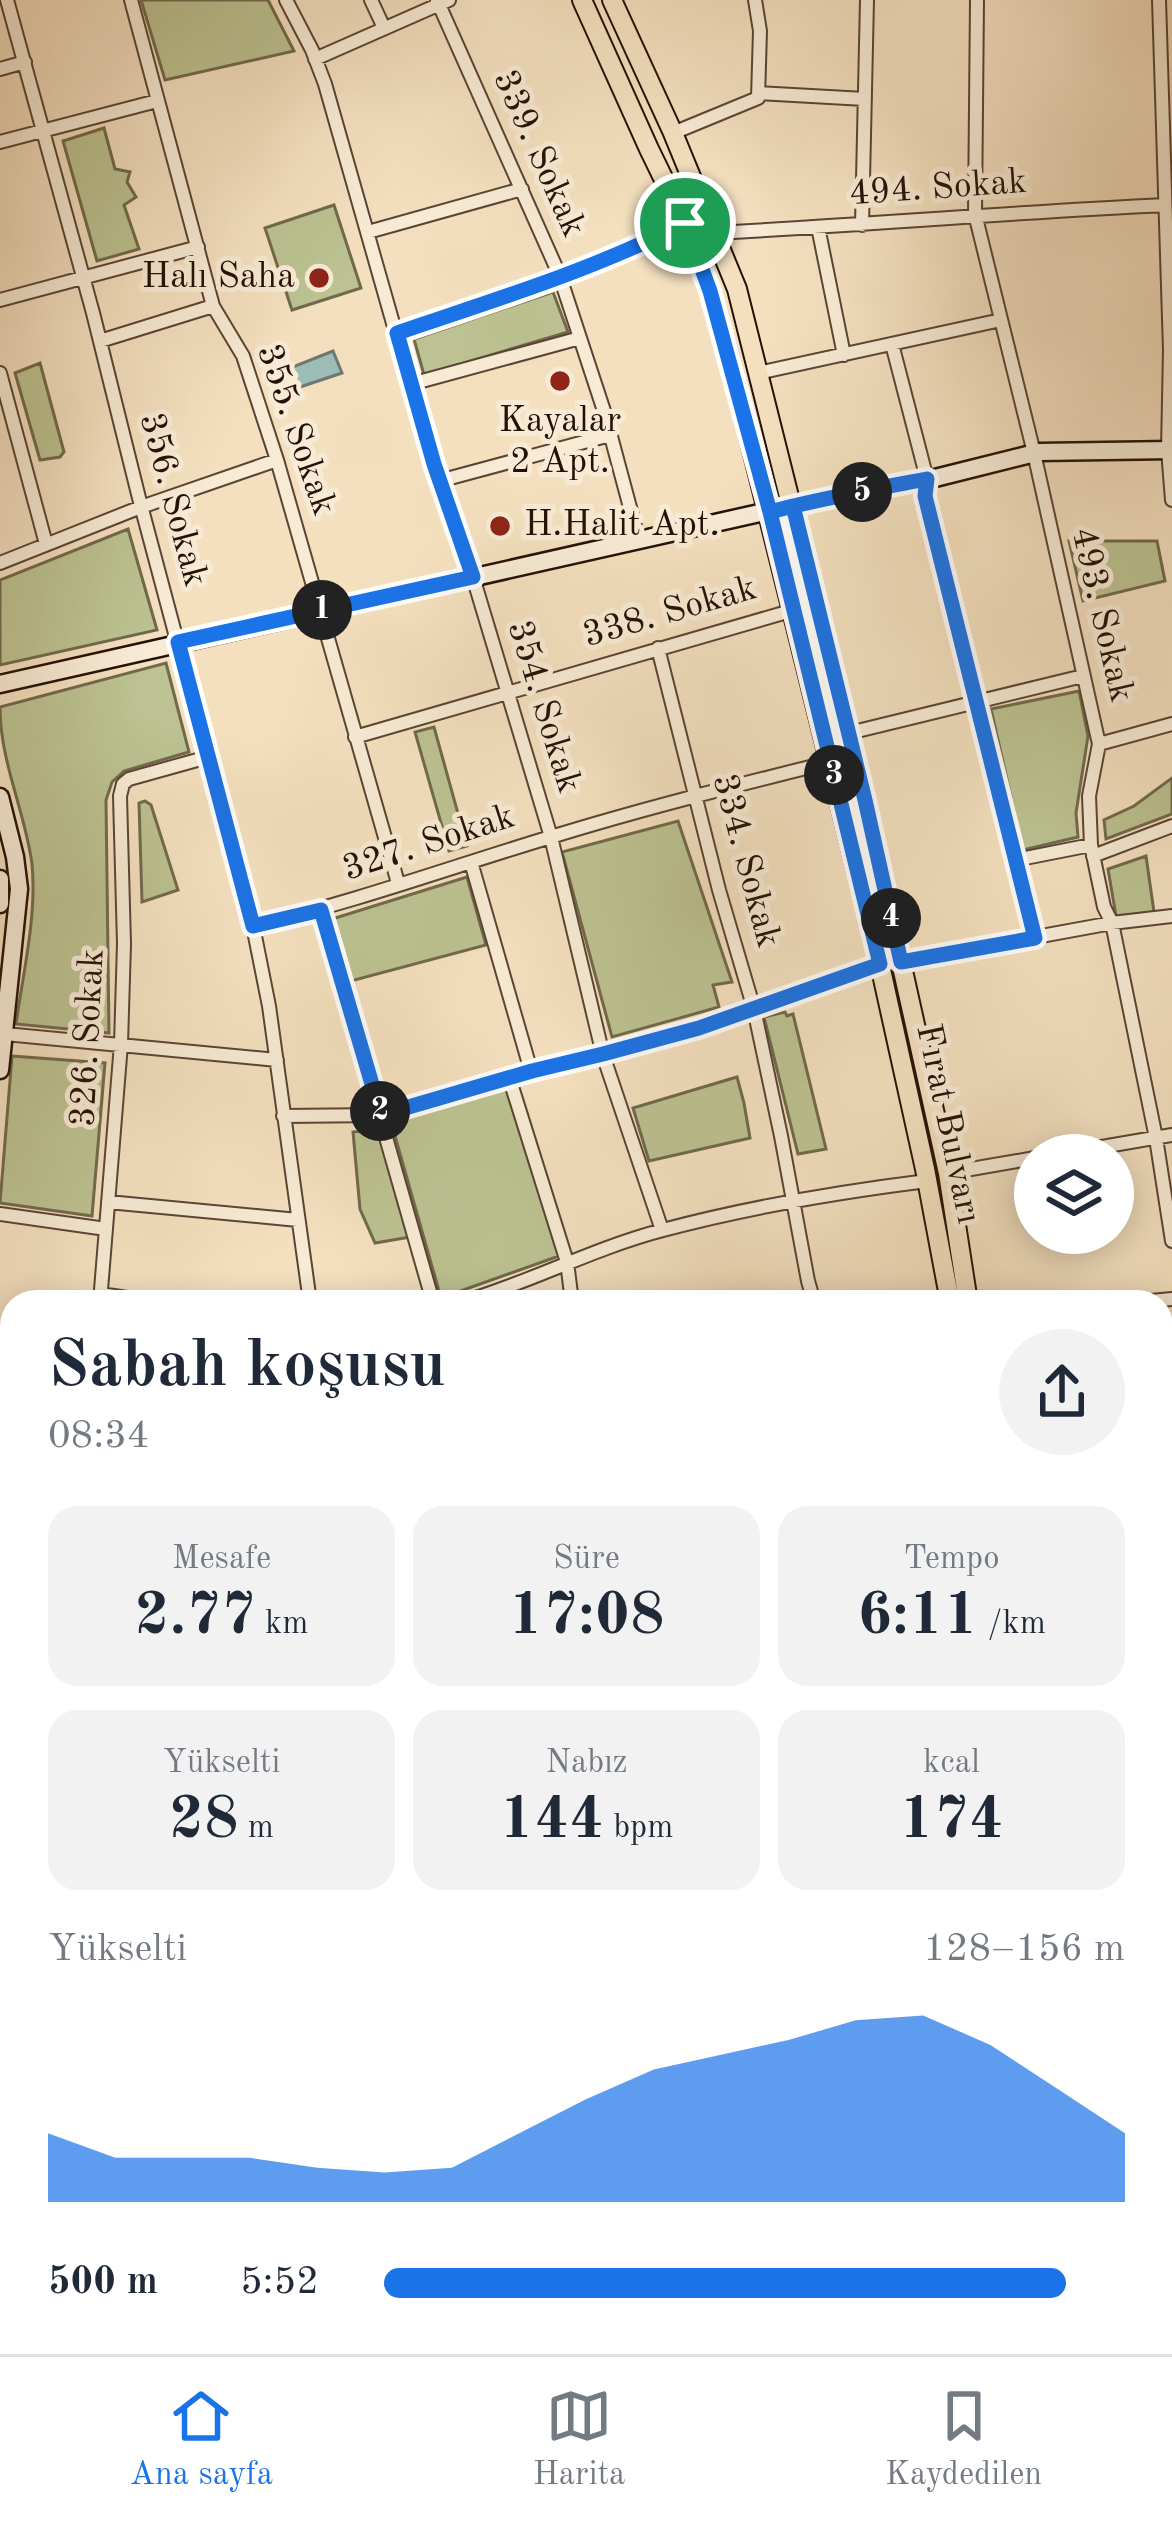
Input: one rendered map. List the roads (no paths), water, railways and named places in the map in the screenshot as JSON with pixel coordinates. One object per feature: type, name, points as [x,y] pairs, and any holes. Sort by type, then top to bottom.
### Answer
[{"type":"main road","name":"Fırat Bulvarı","points":[[582,0],[685,223],[716,310],[880,964],[948,1290]]},
{"type":"main road","name":"Fırat Bulvarı","points":[[612,0],[737,290],[849,734],[948,1173],[966,1290]]},
{"type":"street","name":"356. Sokak","points":[[8,0],[253,926],[277,1060],[308,1290]]},
{"type":"street","name":"355. Sokak","points":[[130,0],[213,306],[243,356],[277,460],[398,883]]},
{"type":"street","name":"354. Sokak","points":[[286,0],[315,59],[368,232],[550,837],[603,1054],[662,1230]]},
{"type":"street","points":[[371,0],[384,28]]},
{"type":"street","points":[[673,133],[758,98],[760,31],[754,0]]},
{"type":"street","points":[[862,225],[867,0]]},
{"type":"street","name":"493. Sokak","points":[[977,0],[975,214],[1099,743],[1089,796],[1092,850],[1112,923],[1156,1138],[1172,1241]]},
{"type":"street","points":[[1159,0],[1168,183],[1172,500]]},
{"type":"street","points":[[315,59],[442,2]]},
{"type":"street","name":"339. Sokak","points":[[442,2],[561,278],[639,541]]},
{"type":"street","points":[[0,69],[25,62]]},
{"type":"street","points":[[758,93],[865,99]]},
{"type":"street","points":[[0,142],[157,101]]},
{"type":"street","points":[[368,232],[522,189]]},
{"type":"street","name":"494. Sokak","points":[[715,233],[1165,205]]},
{"type":"street","points":[[397,333],[561,278],[685,223]]},
{"type":"street","points":[[818,227],[844,355]]},
{"type":"street","points":[[0,301],[198,247]]},
{"type":"street","points":[[100,340],[213,306]]},
{"type":"street","points":[[758,373],[1000,320]]},
{"type":"street","points":[[411,384],[580,338]]},
{"type":"street","points":[[892,344],[1035,938]]},
{"type":"street","points":[[0,373],[46,544]]},
{"type":"street","points":[[440,481],[610,435]]},
{"type":"street","points":[[0,684],[1034,453],[1170,450]]},
{"type":"street","points":[[0,563],[141,506],[277,460]]},
{"type":"street","name":"338. Sokak","points":[[356,737],[794,610]]},
{"type":"street","name":"334. Sokak","points":[[658,648],[754,1009],[809,1290]]},
{"type":"street","points":[[849,734],[1084,676]]},
{"type":"street","points":[[1099,743],[1172,724]]},
{"type":"street","name":"326. Sokak","points":[[101,1290],[122,1043],[119,811],[123,784],[208,757]]},
{"type":"street","name":"327. Sokak","points":[[253,926],[321,910],[696,795],[830,762]]},
{"type":"street","points":[[0,796],[19,890],[0,1070]]},
{"type":"street","points":[[1016,860],[1092,850],[1172,826]]},
{"type":"street","points":[[471,862],[532,1071]]},
{"type":"street","points":[[0,879],[0,904]]},
{"type":"street","points":[[321,910],[430,1290]]},
{"type":"street","points":[[901,962],[1172,916]]},
{"type":"street","points":[[283,1116],[381,1115],[699,1028],[880,964]]},
{"type":"street","points":[[4,1034],[277,1060]]},
{"type":"street","points":[[509,1077],[567,1262],[570,1290]]},
{"type":"street","points":[[1134,1142],[1172,1135]]},
{"type":"street","points":[[948,1173],[1014,1162]]},
{"type":"street","points":[[494,1290],[662,1230],[793,1202],[927,1181]]},
{"type":"street","points":[[108,1202],[298,1220]]},
{"type":"street","points":[[0,1214],[106,1228]]},
{"type":"water","points":[[333,351],[342,373],[297,388],[290,368]]},
{"type":"place","name":"Halı Saha","points":[[319,278]]},
{"type":"place","name":"Kayalar 2 Apt.","points":[[560,381]]},
{"type":"place","name":"H.Halit Apt.","points":[[500,526]]}]
